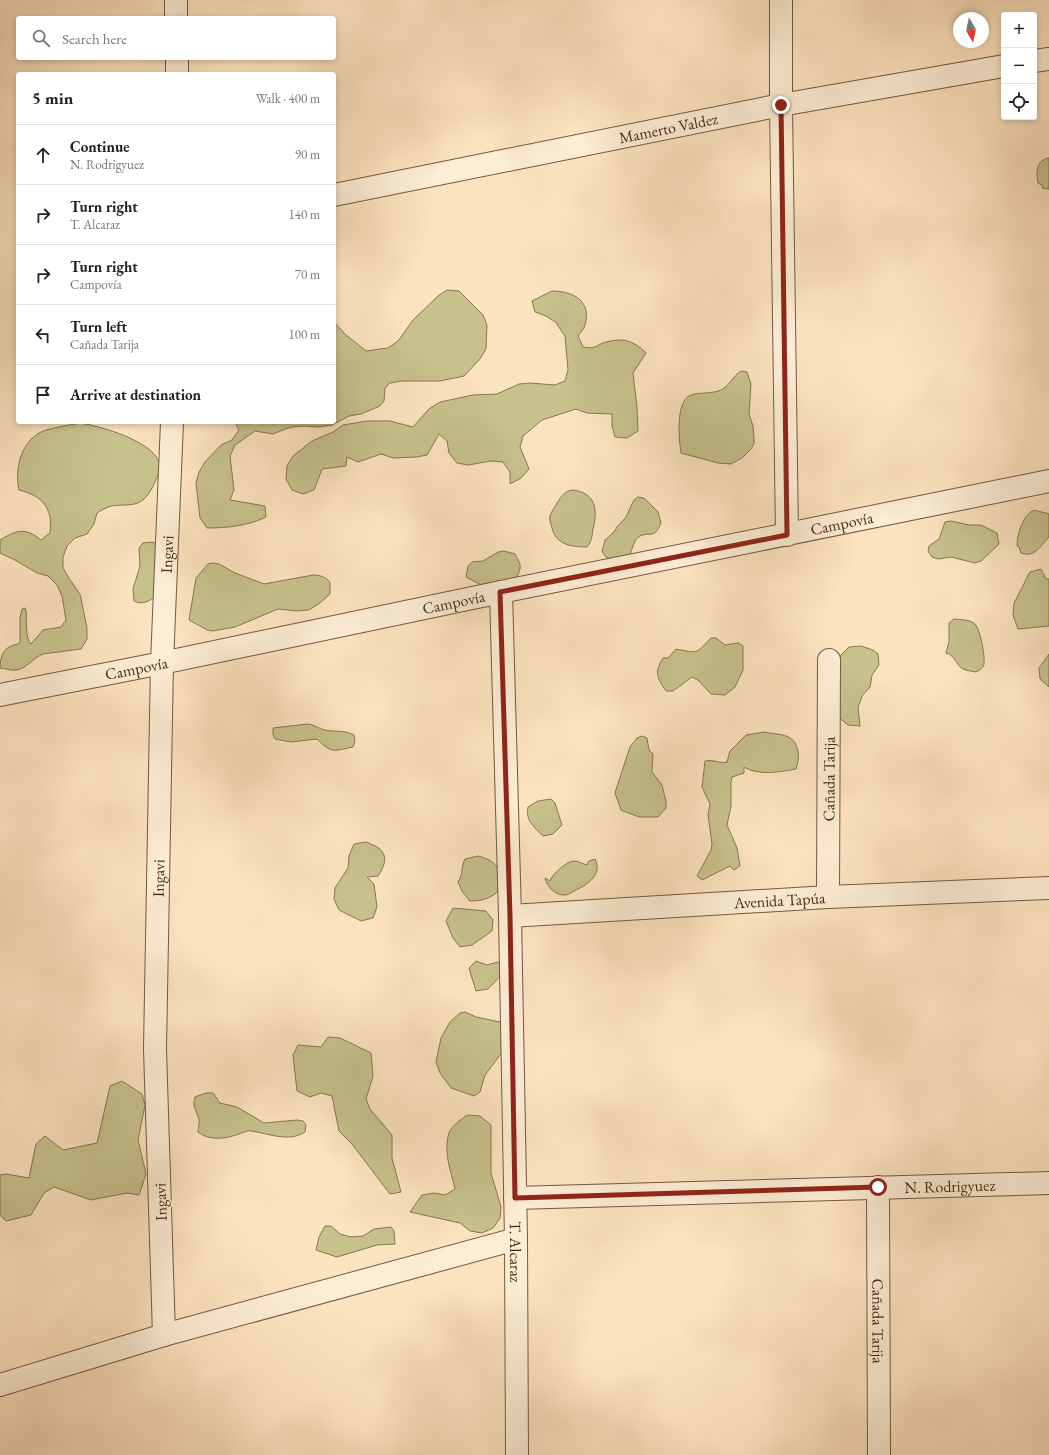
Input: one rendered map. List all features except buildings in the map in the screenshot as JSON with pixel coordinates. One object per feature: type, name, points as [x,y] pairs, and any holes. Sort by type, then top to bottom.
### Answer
[{"type":"street","points":[[176,0],[176,16]]},
{"type":"street","points":[[781,0],[787,535]]},
{"type":"street","points":[[1037,60],[1049,58]]},
{"type":"street","points":[[177,60],[177,72]]},
{"type":"street","name":"Mamerto Valdez","points":[[336,196],[781,105],[1001,67]]},
{"type":"street","name":"Ingavi","points":[[164,1335],[155,1049],[162,663],[172,424]]},
{"type":"street","name":"Campovía","points":[[0,695],[1049,481]]},
{"type":"street","name":"T. Alcaraz","points":[[500,592],[510,916],[516,1239],[517,1455]]},
{"type":"street","name":"Cañada Tarija","points":[[828,897],[829,660]]},
{"type":"street","name":"Avenida Tapúa","points":[[510,916],[828,897],[1049,888]]},
{"type":"street","name":"N. Rodrigyuez","points":[[515,1198],[1049,1183]]},
{"type":"street","name":"Cañada Tarija","points":[[878,1187],[879,1455]]},
{"type":"street","points":[[0,1385],[164,1335],[516,1239]]},
{"type":"shaded area","points":[[1049,158],[1049,189],[1042,188],[1043,186],[1038,183],[1037,171],[1039,164],[1045,159]]},
{"type":"shaded area","points":[[447,290],[459,291],[483,315],[487,325],[486,349],[480,359],[464,376],[440,381],[401,381],[390,383],[385,388],[384,401],[380,406],[361,414],[349,416],[336,423],[336,324],[346,335],[366,351],[388,348],[398,341],[413,320],[438,296]]},
{"type":"shaded area","points":[[552,291],[560,291],[574,295],[583,304],[586,310],[586,317],[583,329],[578,336],[583,347],[592,348],[610,341],[622,340],[636,345],[646,353],[633,373],[638,431],[627,438],[615,437],[612,426],[612,414],[587,413],[576,409],[542,420],[523,436],[520,447],[529,469],[521,478],[510,484],[510,472],[503,462],[491,461],[468,465],[457,463],[449,453],[447,441],[439,434],[427,455],[393,458],[381,454],[358,462],[347,457],[346,466],[322,469],[314,490],[303,494],[292,490],[286,479],[287,466],[293,456],[312,441],[333,432],[343,425],[367,421],[390,421],[413,427],[429,409],[440,402],[473,395],[497,394],[519,384],[530,383],[555,385],[565,381],[568,370],[565,336],[557,323],[546,316],[535,312],[532,301]]},
{"type":"shaded area","points":[[741,371],[747,372],[751,384],[749,414],[753,426],[754,444],[751,449],[742,458],[731,464],[718,463],[681,453],[679,421],[682,405],[686,399],[691,395],[721,390],[727,386]]},
{"type":"shaded area","points":[[75,424],[84,424],[127,437],[150,450],[157,458],[160,467],[159,472],[150,491],[143,500],[130,505],[108,507],[98,512],[94,524],[87,534],[75,538],[67,546],[63,557],[63,568],[80,594],[87,628],[87,639],[81,649],[43,654],[26,666],[16,670],[0,668],[2,655],[4,652],[20,642],[20,618],[22,609],[25,608],[26,610],[27,633],[31,644],[43,630],[61,627],[66,620],[62,596],[57,585],[48,576],[37,573],[0,553],[0,540],[16,532],[21,531],[30,533],[41,540],[50,533],[50,517],[45,504],[34,496],[19,490],[18,472],[19,463],[26,446],[38,434],[50,429]]},
{"type":"shaded area","points":[[236,424],[334,424],[318,427],[291,427],[273,434],[255,431],[235,445],[230,456],[234,490],[230,500],[265,506],[266,517],[252,523],[237,526],[207,528],[200,518],[196,483],[199,472],[205,462],[221,445],[232,440],[239,430]]},
{"type":"shaded area","points":[[573,490],[587,495],[594,504],[595,522],[590,543],[587,547],[565,544],[554,534],[550,522],[551,514],[560,498],[566,492]]},
{"type":"shaded area","points":[[638,497],[644,498],[658,512],[661,523],[659,528],[652,534],[638,537],[634,542],[629,556],[612,560],[606,557],[602,551],[605,540],[614,532],[626,517],[634,500]]},
{"type":"shaded area","points":[[1034,510],[1049,514],[1049,537],[1034,553],[1021,553],[1019,547],[1017,546],[1019,531],[1024,520],[1030,512]]},
{"type":"shaded area","points":[[951,521],[969,525],[981,525],[997,533],[999,544],[981,561],[975,563],[951,557],[938,559],[932,557],[928,551],[929,546],[939,539],[945,522]]},
{"type":"shaded area","points":[[153,542],[158,546],[159,593],[148,601],[141,603],[134,601],[133,589],[140,566],[139,548],[143,543]]},
{"type":"shaded area","points":[[504,551],[515,554],[520,564],[518,575],[508,584],[483,586],[466,577],[468,566],[472,562],[483,561],[498,552]]},
{"type":"shaded area","points":[[208,564],[219,564],[235,573],[264,584],[313,575],[321,576],[330,582],[330,594],[309,610],[297,611],[278,609],[235,627],[213,631],[207,630],[189,620],[196,578]]},
{"type":"shaded area","points":[[1041,569],[1046,579],[1049,579],[1049,626],[1018,629],[1013,615],[1014,603],[1030,572]]},
{"type":"shaded area","points":[[954,619],[973,622],[979,631],[983,648],[984,665],[983,668],[976,672],[963,669],[958,665],[952,656],[946,653],[949,642],[949,623]]},
{"type":"shaded area","points":[[711,638],[716,638],[725,645],[738,643],[743,646],[743,670],[735,687],[725,695],[711,694],[698,680],[692,677],[673,691],[666,691],[660,682],[658,675],[658,667],[663,658],[668,658],[676,649],[693,652],[699,650]]},
{"type":"shaded area","points":[[861,646],[873,650],[878,654],[879,665],[872,675],[870,687],[862,696],[858,708],[860,726],[848,725],[838,717],[829,685],[841,655],[849,647]]},
{"type":"shaded area","points":[[1049,654],[1049,687],[1040,679],[1039,668]]},
{"type":"shaded area","points":[[307,724],[325,730],[351,733],[354,735],[355,741],[353,747],[333,750],[326,747],[317,739],[291,742],[275,739],[273,734],[273,728]]},
{"type":"shaded area","points":[[764,732],[786,736],[794,741],[798,751],[796,769],[776,772],[756,772],[744,767],[744,773],[732,777],[731,806],[727,825],[737,848],[740,866],[734,870],[730,866],[702,880],[697,876],[711,850],[712,844],[708,815],[710,804],[702,787],[705,761],[727,762],[730,751],[746,735]]},
{"type":"shaded area","points":[[642,736],[647,738],[649,750],[653,754],[652,772],[662,785],[666,802],[666,808],[658,817],[639,817],[621,810],[615,793],[630,747],[637,738]]},
{"type":"shaded area","points":[[551,799],[555,803],[562,825],[553,834],[543,836],[529,820],[527,812],[528,807],[538,801]]},
{"type":"shaded area","points":[[366,842],[382,851],[385,859],[382,870],[378,876],[367,877],[374,884],[377,907],[373,918],[361,921],[339,910],[334,899],[335,888],[348,868],[349,856],[354,844]]},
{"type":"shaded area","points":[[478,856],[494,863],[500,875],[502,887],[488,898],[470,901],[462,891],[458,882],[461,877],[465,859]]},
{"type":"shaded area","points":[[595,859],[597,870],[595,875],[584,886],[569,894],[558,894],[550,888],[546,881],[545,878],[550,881],[551,878],[564,865],[568,863],[576,861],[587,865],[589,861]]},
{"type":"shaded area","points":[[453,908],[486,911],[493,920],[492,931],[472,945],[460,947],[453,938],[446,921]]},
{"type":"shaded area","points":[[509,959],[506,970],[488,989],[476,991],[469,968],[476,961],[487,965]]},
{"type":"shaded area","points":[[465,1012],[476,1017],[500,1022],[508,1029],[506,1047],[485,1075],[480,1092],[474,1096],[451,1088],[440,1073],[436,1062],[441,1038],[450,1022],[460,1013]]},
{"type":"shaded area","points":[[328,1037],[340,1038],[371,1053],[373,1076],[366,1099],[370,1109],[392,1135],[392,1158],[401,1192],[390,1194],[352,1144],[339,1131],[332,1096],[321,1093],[310,1097],[297,1091],[293,1055],[298,1045],[321,1047]]},
{"type":"shaded area","points":[[122,1081],[142,1094],[145,1105],[138,1140],[146,1174],[139,1195],[127,1193],[91,1200],[54,1187],[44,1193],[31,1215],[6,1221],[0,1215],[0,1175],[6,1174],[29,1178],[36,1144],[45,1136],[63,1150],[97,1143],[110,1086]]},
{"type":"shaded area","points":[[206,1093],[213,1093],[220,1103],[237,1107],[264,1123],[297,1120],[303,1121],[306,1125],[305,1132],[292,1137],[246,1131],[234,1136],[223,1138],[208,1137],[198,1132],[199,1119],[194,1103],[195,1097]]},
{"type":"shaded area","points":[[467,1115],[480,1116],[491,1125],[491,1173],[501,1207],[500,1218],[493,1228],[482,1233],[470,1231],[460,1223],[410,1212],[422,1195],[434,1193],[445,1195],[455,1189],[448,1161],[447,1140],[452,1128]]},
{"type":"shaded area","points":[[325,1226],[331,1226],[340,1234],[351,1237],[363,1236],[374,1229],[391,1227],[394,1231],[395,1244],[377,1245],[337,1257],[316,1250],[319,1237]]},
{"type":"route","points":[[781,105],[787,535],[500,592],[510,916],[515,1198],[878,1187]]}]
